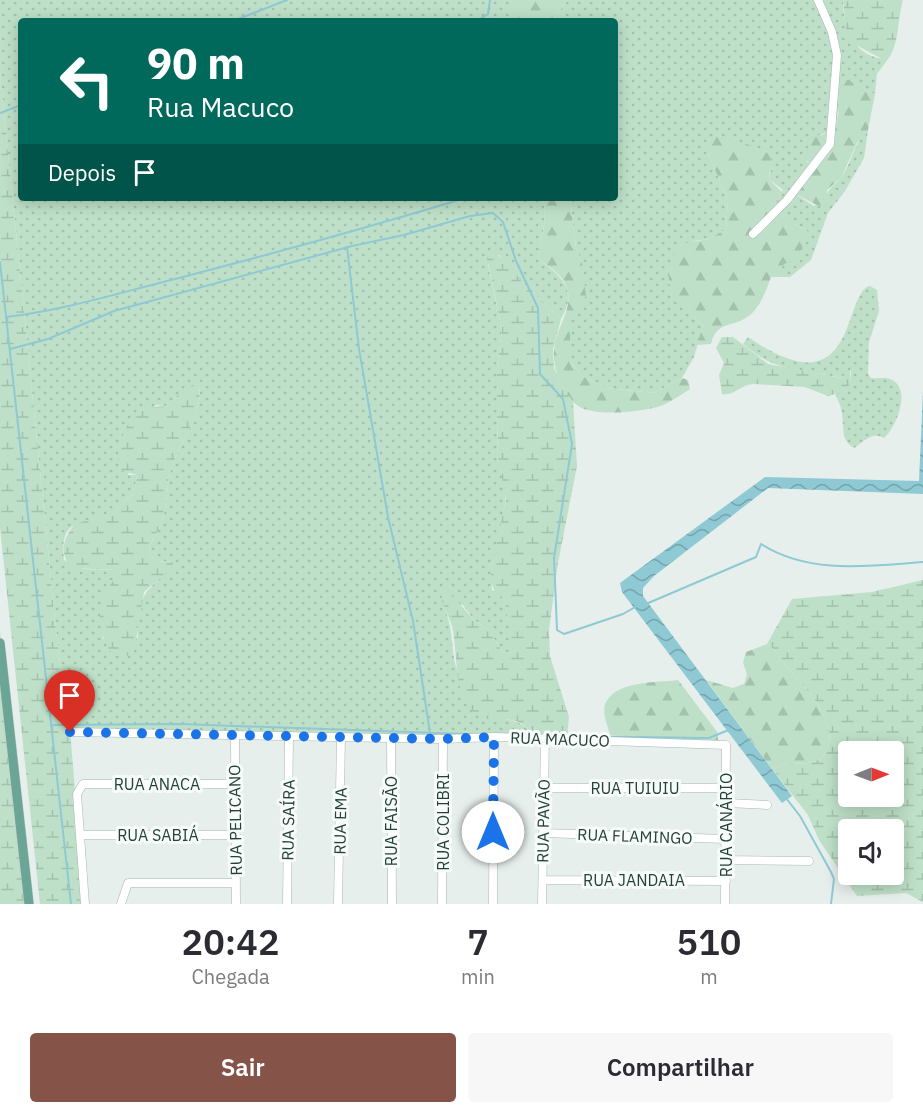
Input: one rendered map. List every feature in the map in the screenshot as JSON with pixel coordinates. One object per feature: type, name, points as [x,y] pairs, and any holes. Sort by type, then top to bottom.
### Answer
[{"type":"main road","points":[[0,644],[29,904]]},
{"type":"street","points":[[753,234],[787,200],[830,144],[837,55],[832,32],[818,0]]},
{"type":"street","name":"RUA MACUCO","points":[[70,732],[443,739],[545,738],[726,745]]},
{"type":"street","name":"RUA PELICANO","points":[[235,736],[236,904]]},
{"type":"street","name":"RUA SAÍRA","points":[[287,904],[289,736]]},
{"type":"street","name":"RUA EMA","points":[[339,904],[341,737]]},
{"type":"street","points":[[493,904],[494,737]]},
{"type":"street","name":"RUA FAISÃO","points":[[391,738],[392,904]]},
{"type":"street","name":"RUA PAVÃO","points":[[542,904],[545,738]]},
{"type":"street","name":"RUA COLIBRI","points":[[442,904],[443,739]]},
{"type":"street","name":"RUA CANÁRIO","points":[[725,904],[726,745]]},
{"type":"street","name":"RUA ANACA","points":[[80,835],[77,794],[80,787],[87,783],[235,784]]},
{"type":"street","name":"RUA TUIUIU","points":[[543,788],[727,788]]},
{"type":"street","points":[[727,803],[767,805]]},
{"type":"street","name":"RUA FLAMINGO","points":[[543,833],[726,839]]},
{"type":"street","points":[[80,835],[85,904]]},
{"type":"street","name":"RUA SABIÁ","points":[[80,835],[236,835]]},
{"type":"street","points":[[726,860],[808,861]]},
{"type":"street","name":"RUA JANDAIA","points":[[543,880],[726,880]]},
{"type":"street","points":[[121,904],[128,883],[236,883]]},
{"type":"green space","points":[[0,0],[509,0],[509,18],[18,18],[18,201],[543,201],[545,221],[539,259],[560,278],[568,292],[566,309],[561,319],[521,281],[499,255],[488,265],[502,330],[497,367],[498,457],[506,490],[504,517],[491,570],[492,590],[505,598],[512,652],[503,653],[488,629],[474,620],[463,605],[443,605],[451,631],[457,670],[470,695],[487,718],[520,723],[535,737],[70,729],[58,649],[0,74]],"holes":[[[199,386],[198,407],[171,469],[163,517],[149,549],[154,561],[173,562],[172,567],[149,590],[140,605],[138,638],[103,639],[102,601],[116,577],[116,570],[83,569],[64,560],[65,535],[75,525],[109,514],[134,493],[137,475],[128,475],[155,405],[167,406],[176,397]]]},
{"type":"green space","points":[[509,0],[568,0],[554,18],[509,18]]},
{"type":"green space","points":[[568,0],[843,0],[845,21],[859,48],[877,58],[888,59],[877,74],[875,94],[846,80],[835,125],[829,132],[819,135],[806,161],[814,165],[795,194],[814,206],[825,199],[829,190],[839,180],[859,141],[868,130],[864,158],[845,191],[828,213],[811,260],[790,277],[777,277],[777,273],[807,230],[776,215],[774,205],[783,190],[769,179],[772,165],[767,152],[729,141],[718,135],[707,152],[728,199],[726,229],[709,239],[694,241],[667,268],[672,298],[703,325],[694,357],[682,378],[654,393],[606,388],[582,376],[570,361],[570,320],[579,304],[582,262],[576,248],[570,201],[618,201],[618,18],[554,18]]},
{"type":"green space","points":[[843,0],[903,0],[895,46],[888,59],[882,59],[847,40]]},
{"type":"green space","points":[[0,74],[58,649],[70,729],[84,904],[40,904],[0,528]]},
{"type":"green space","points":[[846,79],[875,94],[868,130],[857,143],[841,178],[827,190],[827,204],[821,207],[795,194],[814,165],[805,160],[810,137],[827,133],[834,128],[837,122],[842,85]]},
{"type":"green space","points":[[718,135],[757,147],[769,155],[772,163],[769,179],[783,193],[774,205],[776,214],[792,218],[796,225],[807,230],[809,237],[794,260],[784,264],[777,277],[771,277],[763,298],[754,312],[744,319],[721,328],[717,331],[711,344],[697,345],[703,325],[672,299],[667,268],[680,244],[709,239],[726,229],[728,199],[707,152],[709,138]]},
{"type":"green space","points":[[543,201],[570,201],[576,248],[582,262],[586,296],[570,320],[570,361],[582,376],[606,388],[654,393],[682,378],[688,380],[690,389],[658,407],[620,412],[588,410],[580,407],[567,394],[555,368],[554,350],[557,334],[566,312],[568,297],[563,280],[539,259],[545,221]]},
{"type":"green space","points":[[495,253],[509,264],[521,281],[561,319],[553,349],[554,368],[563,389],[573,401],[577,466],[558,563],[549,630],[550,656],[569,717],[567,736],[535,737],[519,722],[489,719],[474,713],[467,705],[459,684],[452,626],[442,599],[442,591],[446,588],[474,620],[488,629],[503,653],[511,652],[505,598],[496,595],[491,582],[491,570],[506,499],[498,457],[497,367],[502,330],[487,258]]},
{"type":"green space","points":[[870,286],[877,290],[879,311],[869,342],[868,374],[871,378],[888,378],[897,383],[901,399],[897,417],[889,433],[884,438],[876,436],[864,440],[854,448],[845,438],[842,411],[835,395],[851,384],[851,370],[841,378],[789,368],[767,361],[743,344],[748,337],[784,357],[810,362],[828,356],[840,343],[861,293]]},
{"type":"green space","points":[[722,337],[733,337],[768,364],[841,378],[850,370],[851,384],[839,393],[828,396],[805,387],[754,384],[722,394],[719,375],[724,363],[716,348]]},
{"type":"green space","points":[[196,384],[199,386],[200,396],[198,407],[171,469],[163,517],[149,549],[154,561],[173,562],[172,568],[144,592],[134,652],[127,656],[114,656],[102,634],[100,616],[103,599],[114,579],[116,570],[71,568],[65,557],[65,540],[75,524],[108,514],[134,493],[137,475],[119,470],[118,452],[125,429],[139,408],[167,406],[185,388]]},
{"type":"green space","points":[[923,580],[923,902],[906,893],[857,896],[850,885],[904,885],[904,819],[838,819],[838,868],[819,840],[808,815],[773,770],[785,765],[813,762],[824,755],[829,744],[826,720],[820,708],[767,644],[792,599],[872,592]]},
{"type":"green space","points":[[0,631],[26,880],[29,904],[0,904]]},
{"type":"green space","points":[[767,644],[812,697],[826,720],[829,744],[824,755],[813,762],[785,765],[773,770],[706,680],[733,688],[744,684],[747,674],[743,663],[746,652]]},
{"type":"green space","points":[[678,680],[718,733],[718,742],[610,735],[604,710],[606,702],[612,695],[629,686]]},
{"type":"water","points":[[923,391],[923,494],[768,488],[654,576],[643,588],[643,596],[792,796],[782,803],[622,592],[620,583],[765,477],[919,481]]},
{"type":"waterway","points":[[241,18],[287,0]]},
{"type":"waterway","points":[[482,18],[488,14],[490,0]]},
{"type":"waterway","points":[[0,113],[18,106]]},
{"type":"waterway","points":[[6,317],[72,305],[179,278],[322,240],[455,201]]},
{"type":"waterway","points":[[10,349],[48,339],[114,311],[352,246],[404,235],[470,216],[493,213],[503,222],[516,261],[538,308],[540,374],[563,399],[572,444],[554,558],[557,630],[564,634],[623,614],[637,606]]},
{"type":"waterway","points":[[347,247],[359,349],[388,517],[413,621],[430,733]]},
{"type":"waterway","points":[[0,262],[71,904]]},
{"type":"waterway","points":[[646,604],[756,557],[761,544],[780,554],[819,564],[860,566],[923,562]]},
{"type":"waterway","points":[[52,725],[180,724],[466,734]]},
{"type":"waterway","points":[[558,736],[709,738],[731,729]]},
{"type":"waterway","points":[[786,798],[800,816],[834,879],[831,904]]},
{"type":"route","points":[[70,732],[443,739],[494,737],[493,832]]}]
